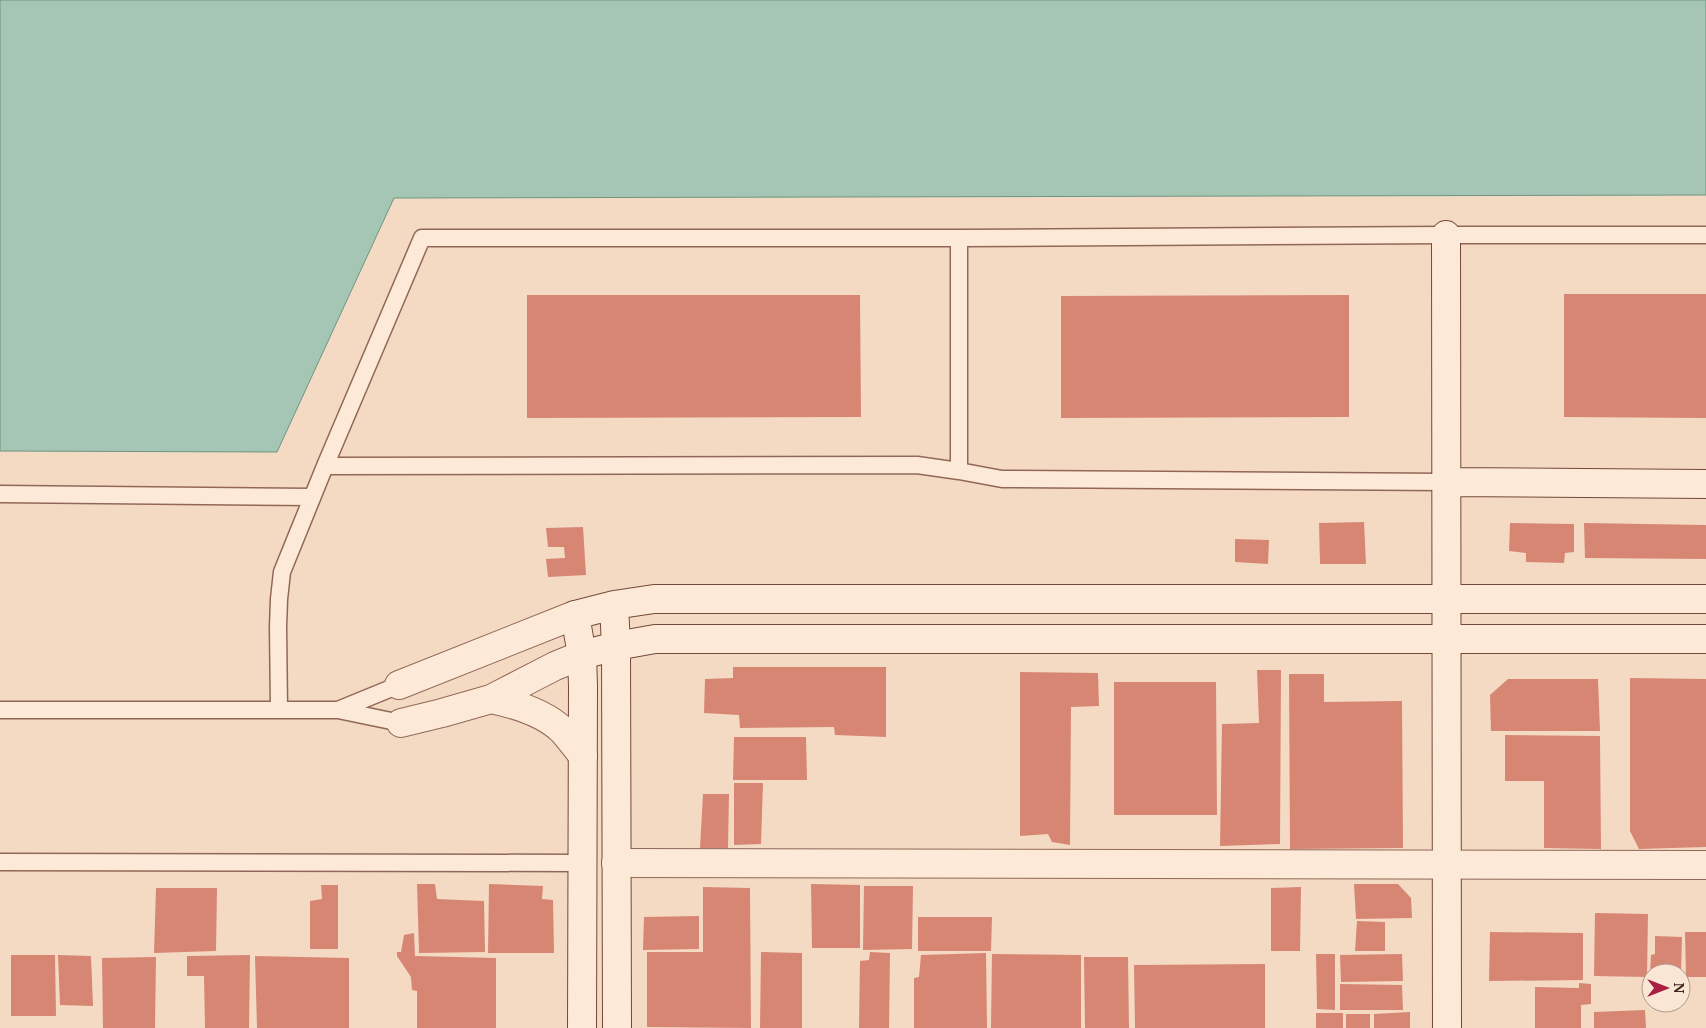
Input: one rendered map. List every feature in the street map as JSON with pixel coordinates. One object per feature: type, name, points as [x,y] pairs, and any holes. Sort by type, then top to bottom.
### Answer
[{"type":"street","points":[[1446,235],[1445,639],[1447,1028]]},
{"type":"street","points":[[1446,482],[1706,484]]},
{"type":"street","points":[[399,685],[575,615],[614,605],[654,598],[1706,599]]},
{"type":"street","points":[[614,605],[616,646],[617,1028]]},
{"type":"street","points":[[575,615],[582,655],[582,1028]]},
{"type":"street","points":[[401,723],[442,714],[491,699],[555,666],[582,655],[616,646],[656,639],[1706,639]]},
{"type":"street","points":[[491,699],[516,704],[539,715],[561,730],[583,756]]},
{"type":"street","points":[[616,863],[1706,865]]},
{"type":"lane","points":[[278,710],[278,598],[282,572],[422,238],[1706,235]]},
{"type":"lane","points":[[958,471],[959,238]]},
{"type":"lane","points":[[325,466],[917,465],[1002,479],[1446,482]]},
{"type":"lane","points":[[0,494],[312,497]]},
{"type":"lane","points":[[338,710],[399,685]]},
{"type":"lane","points":[[0,710],[338,710],[401,723]]},
{"type":"lane","points":[[0,862],[582,863]]},
{"type":"shaded area","points":[[0,0],[1706,0],[1706,195],[394,198],[277,452],[0,451]]},
{"type":"building","points":[[1564,294],[1706,294],[1706,418],[1564,417]]},
{"type":"building","points":[[527,295],[860,295],[861,417],[527,418]]},
{"type":"building","points":[[1349,295],[1349,417],[1061,418],[1061,296]]},
{"type":"building","points":[[1364,522],[1366,564],[1320,564],[1319,523]]},
{"type":"building","points":[[1510,523],[1574,524],[1574,552],[1565,553],[1564,563],[1526,562],[1526,553],[1509,551]]},
{"type":"building","points":[[1584,523],[1706,525],[1706,559],[1585,558]]},
{"type":"building","points":[[583,527],[586,575],[548,577],[546,559],[565,558],[564,547],[548,547],[546,528]]},
{"type":"building","points":[[1235,539],[1269,540],[1268,564],[1235,562]]},
{"type":"building","points":[[733,667],[886,667],[886,737],[835,735],[834,727],[740,728],[739,715],[704,713],[705,679],[733,678]]},
{"type":"building","points":[[1257,670],[1281,670],[1280,844],[1220,846],[1222,724],[1259,723]]},
{"type":"building","points":[[1020,672],[1098,673],[1099,706],[1071,707],[1070,845],[1052,842],[1048,834],[1020,836]]},
{"type":"building","points":[[1289,674],[1324,674],[1324,702],[1402,701],[1403,848],[1290,849]]},
{"type":"building","points":[[1630,678],[1706,679],[1706,847],[1639,849],[1630,831]]},
{"type":"building","points":[[1508,679],[1598,679],[1600,731],[1491,731],[1490,695]]},
{"type":"building","points":[[1114,682],[1216,682],[1217,815],[1114,815]]},
{"type":"building","points":[[1505,735],[1600,736],[1601,849],[1544,848],[1544,781],[1505,781]]},
{"type":"building","points":[[734,737],[806,737],[807,780],[733,780]]},
{"type":"building","points":[[734,783],[763,783],[761,844],[734,845]]},
{"type":"building","points":[[703,794],[729,794],[728,848],[700,848]]},
{"type":"building","points":[[417,884],[435,884],[437,899],[484,901],[485,952],[419,953]]},
{"type":"building","points":[[489,884],[543,886],[542,899],[553,900],[554,953],[488,953]]},
{"type":"building","points":[[811,884],[860,885],[860,948],[812,948]]},
{"type":"building","points":[[1354,884],[1398,884],[1411,898],[1412,918],[1356,919]]},
{"type":"building","points":[[321,885],[338,885],[338,949],[310,949],[310,901],[322,899]]},
{"type":"building","points":[[864,886],[913,886],[912,949],[863,950]]},
{"type":"building","points":[[703,887],[750,888],[751,1028],[647,1027],[647,952],[703,952]]},
{"type":"building","points":[[1301,887],[1300,951],[1271,951],[1271,888]]},
{"type":"building","points":[[156,888],[217,888],[216,951],[154,953]]},
{"type":"building","points":[[1595,913],[1648,914],[1647,963],[1641,963],[1641,977],[1594,976]]},
{"type":"building","points":[[699,916],[699,949],[643,950],[644,917]]},
{"type":"building","points":[[918,917],[992,917],[991,951],[918,951]]},
{"type":"building","points":[[1357,921],[1385,922],[1385,951],[1355,951]]},
{"type":"building","points":[[1490,932],[1583,933],[1583,980],[1489,981]]},
{"type":"building","points":[[1685,932],[1706,932],[1706,977],[1691,977],[1691,963],[1686,963]]},
{"type":"building","points":[[414,933],[415,956],[496,958],[496,1028],[417,1028],[417,991],[412,990],[411,977],[397,956],[397,952],[401,952],[404,935]]},
{"type":"building","points":[[1655,936],[1682,937],[1681,963],[1651,963],[1651,955],[1655,954]]},
{"type":"building","points":[[761,952],[802,953],[802,1028],[760,1028]]},
{"type":"building","points":[[870,952],[890,953],[889,1028],[859,1028],[860,961],[869,960]]},
{"type":"building","points":[[986,953],[987,1028],[914,1028],[914,978],[919,977],[921,955]]},
{"type":"building","points":[[992,954],[1081,955],[1081,1028],[991,1028]]},
{"type":"building","points":[[1316,954],[1335,954],[1335,1010],[1317,1009]]},
{"type":"building","points":[[1402,954],[1403,981],[1341,982],[1340,955]]},
{"type":"building","points":[[11,955],[55,955],[56,1016],[11,1016]]},
{"type":"building","points":[[58,955],[91,956],[93,1006],[60,1005]]},
{"type":"building","points":[[250,955],[249,1028],[205,1028],[204,976],[187,976],[187,956]]},
{"type":"building","points":[[255,956],[349,958],[349,1028],[257,1028]]},
{"type":"building","points":[[156,957],[155,1028],[103,1028],[102,958]]},
{"type":"building","points":[[1084,957],[1128,957],[1129,1028],[1085,1028]]},
{"type":"building","points":[[1265,964],[1265,1028],[1135,1028],[1134,965]]},
{"type":"building","points":[[1579,983],[1591,984],[1591,1004],[1581,1005],[1581,1028],[1535,1028],[1535,987],[1579,988]]},
{"type":"building","points":[[1340,984],[1402,985],[1403,1010],[1340,1010]]},
{"type":"building","points":[[1641,1010],[1641,1013],[1645,1013],[1646,1028],[1594,1028],[1594,1012]]},
{"type":"building","points":[[1410,1012],[1410,1028],[1374,1028],[1374,1014]]},
{"type":"building","points":[[1316,1013],[1343,1013],[1343,1028],[1316,1028]]},
{"type":"building","points":[[1346,1014],[1370,1014],[1370,1028],[1346,1028]]}]
